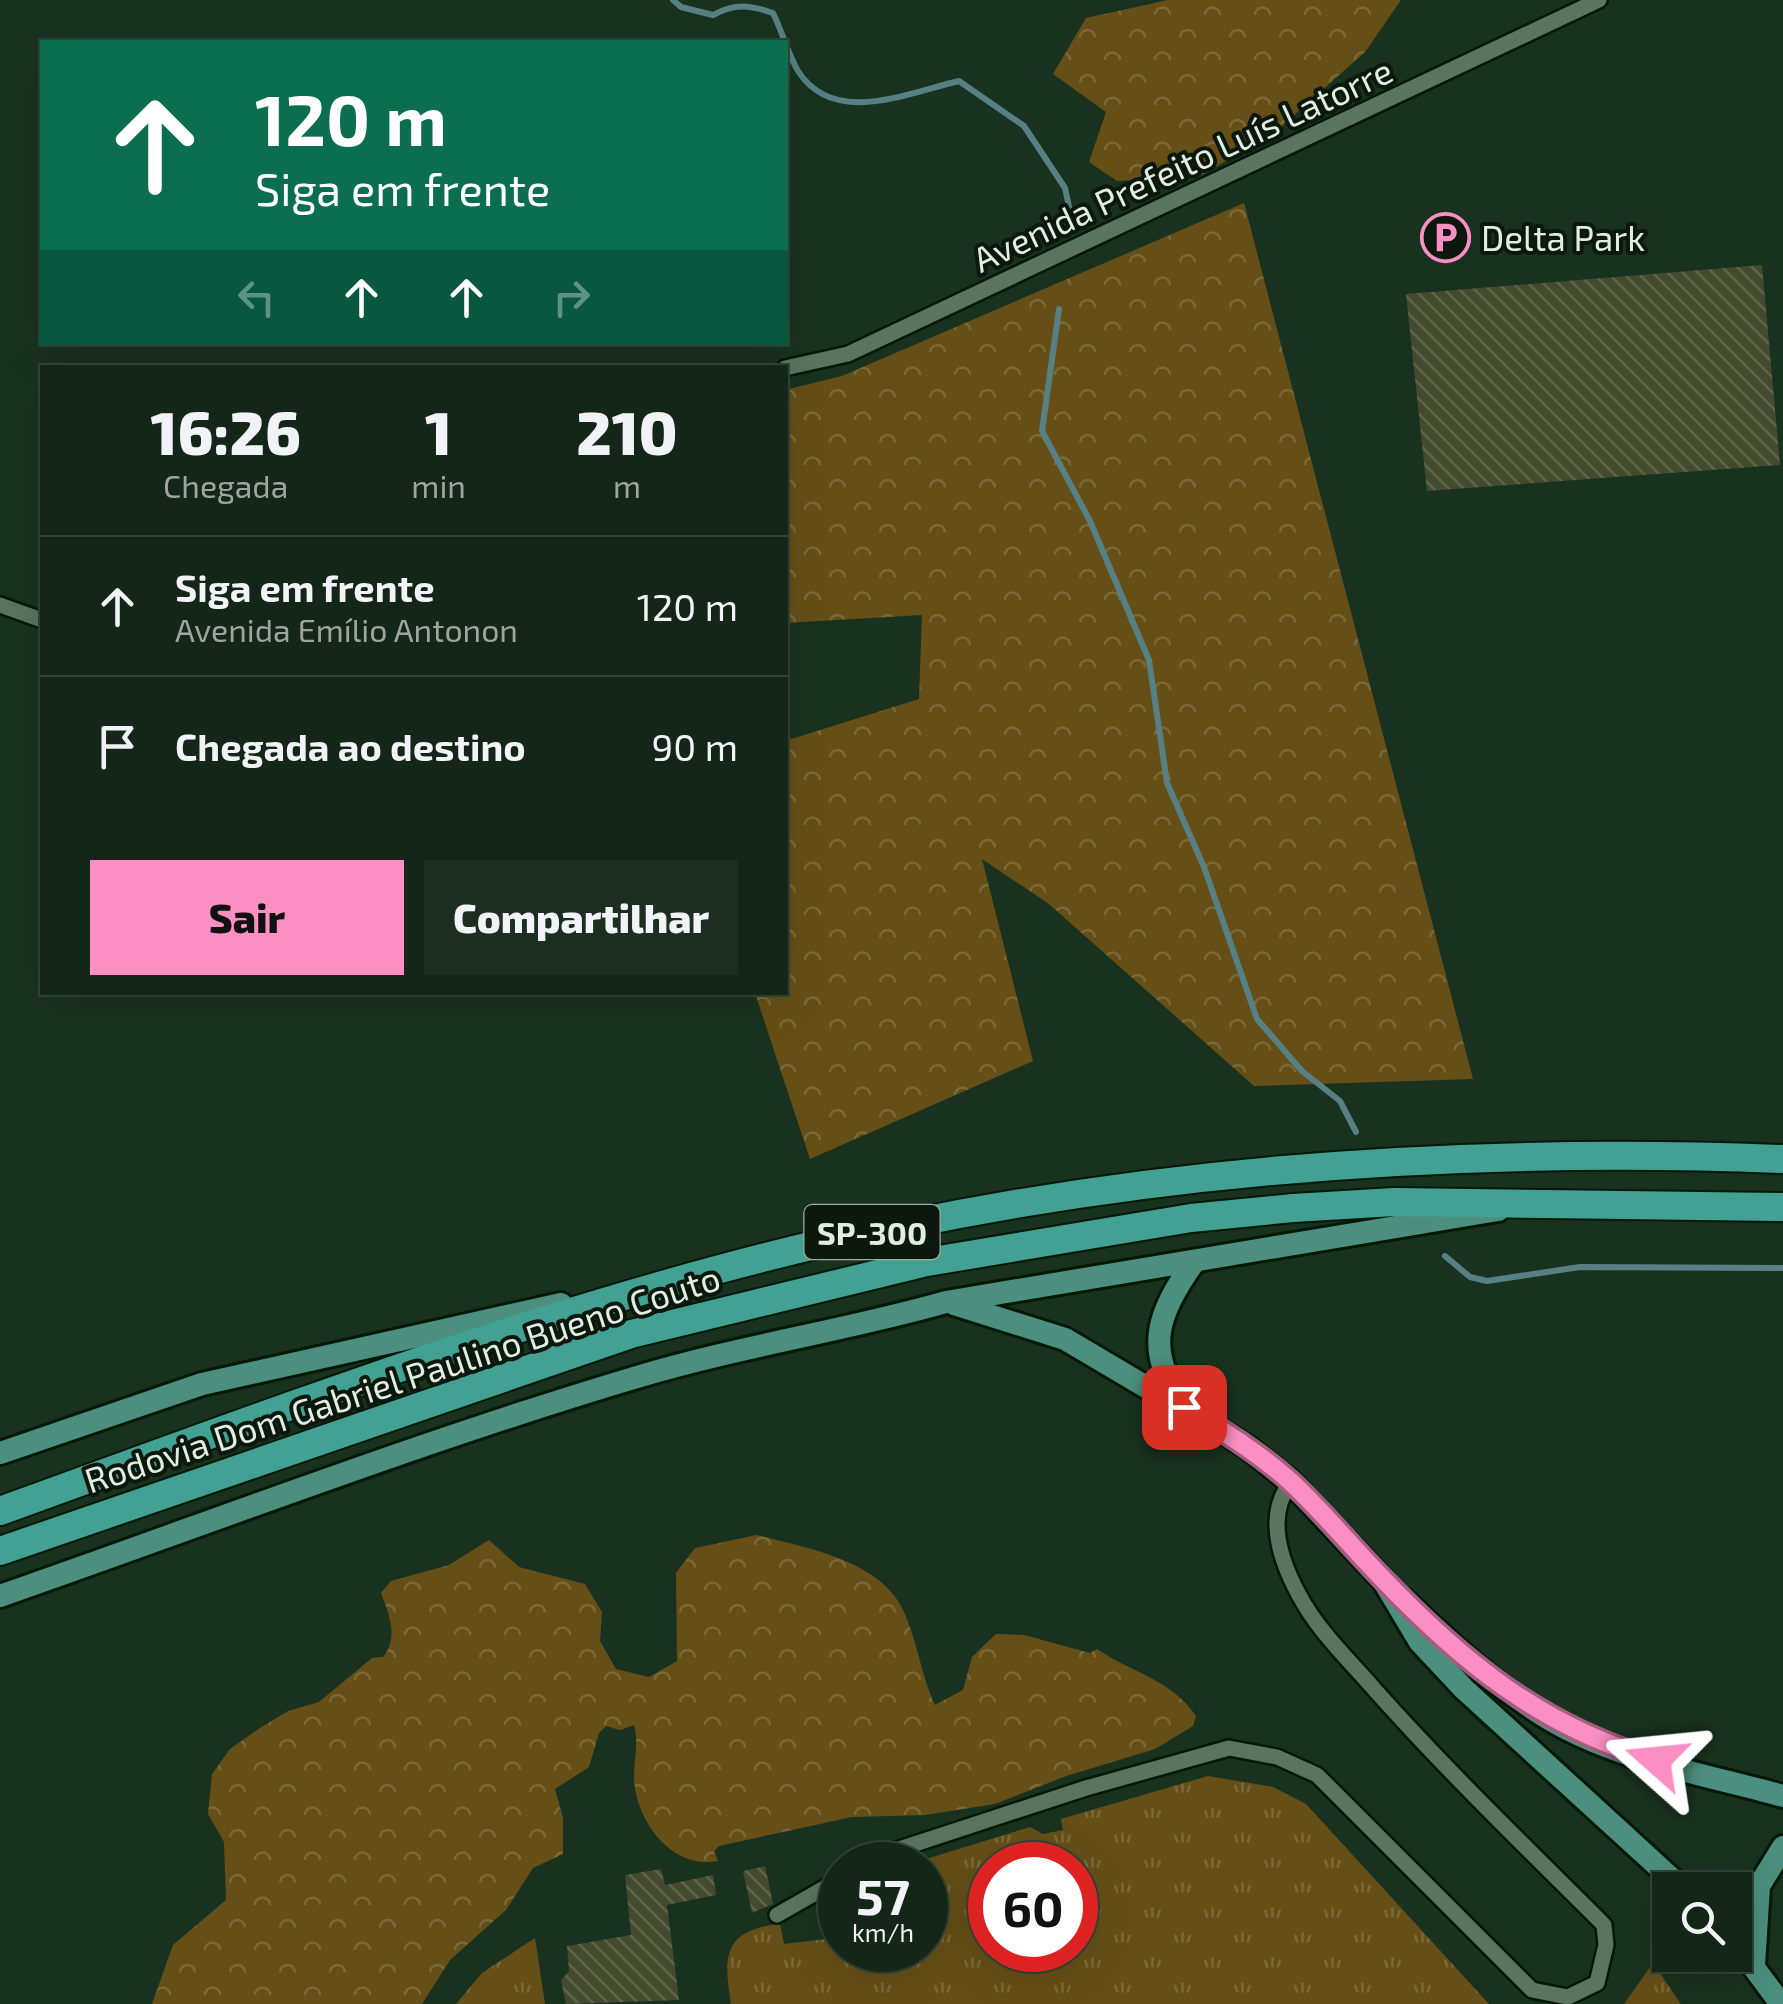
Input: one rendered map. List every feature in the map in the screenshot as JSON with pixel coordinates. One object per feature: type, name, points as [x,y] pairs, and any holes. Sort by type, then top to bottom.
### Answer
[{"type":"highway","points":[[1266,1171],[1528,1140],[1783,1142]]},
{"type":"highway","name":"Rodovia Dom Gabriel Paulino Bueno Couto","points":[[0,1511],[412,1364],[726,1270],[907,1224],[1266,1171],[1536,1154],[1783,1160]]},
{"type":"highway","name":"Rodovia Dom Gabriel Paulino Bueno Couto","points":[[0,1551],[631,1334],[786,1293],[979,1252],[1191,1218],[1394,1202],[1783,1207]]},
{"type":"main road","points":[[0,1596],[638,1376],[946,1302],[1531,1203]]},
{"type":"main road","points":[[1184,1407],[1168,1385],[1160,1360],[1159,1324],[1175,1288],[1194,1262]]},
{"type":"main road","points":[[0,1453],[202,1384],[726,1270]]},
{"type":"main road","points":[[946,1302],[1065,1339],[1246,1446],[1291,1482],[1472,1665],[1543,1715],[1626,1751],[1783,1796]]},
{"type":"main road","points":[[1384,1580],[1420,1642],[1464,1689],[1664,1872]]},
{"type":"main road","points":[[1754,1965],[1759,1886],[1783,1848]]},
{"type":"main road","points":[[1752,1963],[1781,2004]]},
{"type":"street","name":"Avenida Prefeito Luís Latorre","points":[[788,367],[848,354],[1599,0]]},
{"type":"street","points":[[0,605],[40,619]]},
{"type":"street","points":[[921,1842],[1086,1788],[1229,1748],[1247,1749],[1317,1775],[1532,1990],[1568,1997],[1596,1984],[1606,1945],[1604,1926],[1412,1731],[1318,1626],[1298,1594],[1275,1520],[1278,1499],[1291,1482]]},
{"type":"street","points":[[778,1916],[818,1892]]},
{"type":"green space","points":[[1168,0],[1401,0],[1365,52],[1274,133],[1202,175],[1117,181],[1089,162],[1106,112],[1053,74],[1086,18]]},
{"type":"green space","points":[[1244,203],[1473,1079],[1254,1086],[1049,904],[982,859],[1033,1061],[810,1159],[756,995],[788,995],[788,740],[919,699],[922,615],[788,623],[788,389],[842,376]]},
{"type":"green space","points":[[757,1535],[834,1556],[886,1586],[904,1613],[935,1705],[963,1690],[972,1657],[996,1634],[1024,1635],[1090,1653],[1097,1649],[1175,1693],[1196,1716],[1193,1726],[1155,1749],[1066,1776],[995,1804],[925,1815],[852,1817],[719,1846],[714,1851],[718,1861],[701,1862],[672,1850],[649,1826],[636,1795],[634,1725],[620,1730],[606,1726],[599,1733],[589,1767],[555,1789],[563,1818],[563,1854],[533,1868],[506,1910],[450,1960],[422,2004],[152,2004],[173,1945],[226,1900],[224,1842],[208,1814],[212,1774],[230,1749],[260,1728],[288,1711],[319,1702],[372,1658],[383,1657],[392,1634],[381,1593],[391,1581],[449,1565],[489,1540],[519,1567],[585,1584],[602,1612],[600,1641],[616,1669],[649,1677],[677,1661],[676,1573],[695,1548]]},
{"type":"green space","points":[[1208,1776],[1273,1787],[1306,1804],[1489,2004],[731,2004],[727,1972],[732,1948],[748,1932],[780,1924],[784,1944],[818,1940],[818,1972],[948,1972],[948,1852],[968,1846],[968,1972],[1098,1972],[1098,1842],[981,1842],[1030,1827],[1043,1834],[1063,1830],[1061,1819]]},
{"type":"green space","points":[[535,1938],[545,2004],[456,2004],[482,1973]]},
{"type":"green space","points":[[1652,1964],[1652,1972],[1659,1972],[1681,2004],[1624,2004]]},
{"type":"building","points":[[1762,265],[1780,465],[1427,491],[1406,294]]},
{"type":"building","points":[[765,1866],[773,1904],[752,1913],[743,1871]]},
{"type":"building","points":[[661,1869],[665,1885],[713,1875],[716,1895],[667,1905],[679,2000],[566,2004],[561,1980],[569,1971],[567,1946],[631,1935],[625,1875]]},
{"type":"waterway","points":[[673,0],[681,7],[713,15],[743,6],[773,13],[784,40]]},
{"type":"waterway","points":[[788,50],[798,71],[813,88],[831,98],[851,102],[895,98],[959,81],[1024,126],[1065,188],[1072,221]]},
{"type":"waterway","points":[[1059,309],[1042,431],[1090,521],[1149,660],[1167,783],[1204,867],[1257,1019],[1302,1071],[1340,1101],[1356,1132]]},
{"type":"waterway","points":[[1445,1256],[1470,1277],[1487,1281],[1580,1267],[1783,1268]]},
{"type":"place","name":"Delta Park","points":[[1446,237]]},
{"type":"route","points":[[1184,1407],[1246,1446],[1291,1482],[1472,1665],[1543,1715],[1576,1732],[1656,1760]]}]
